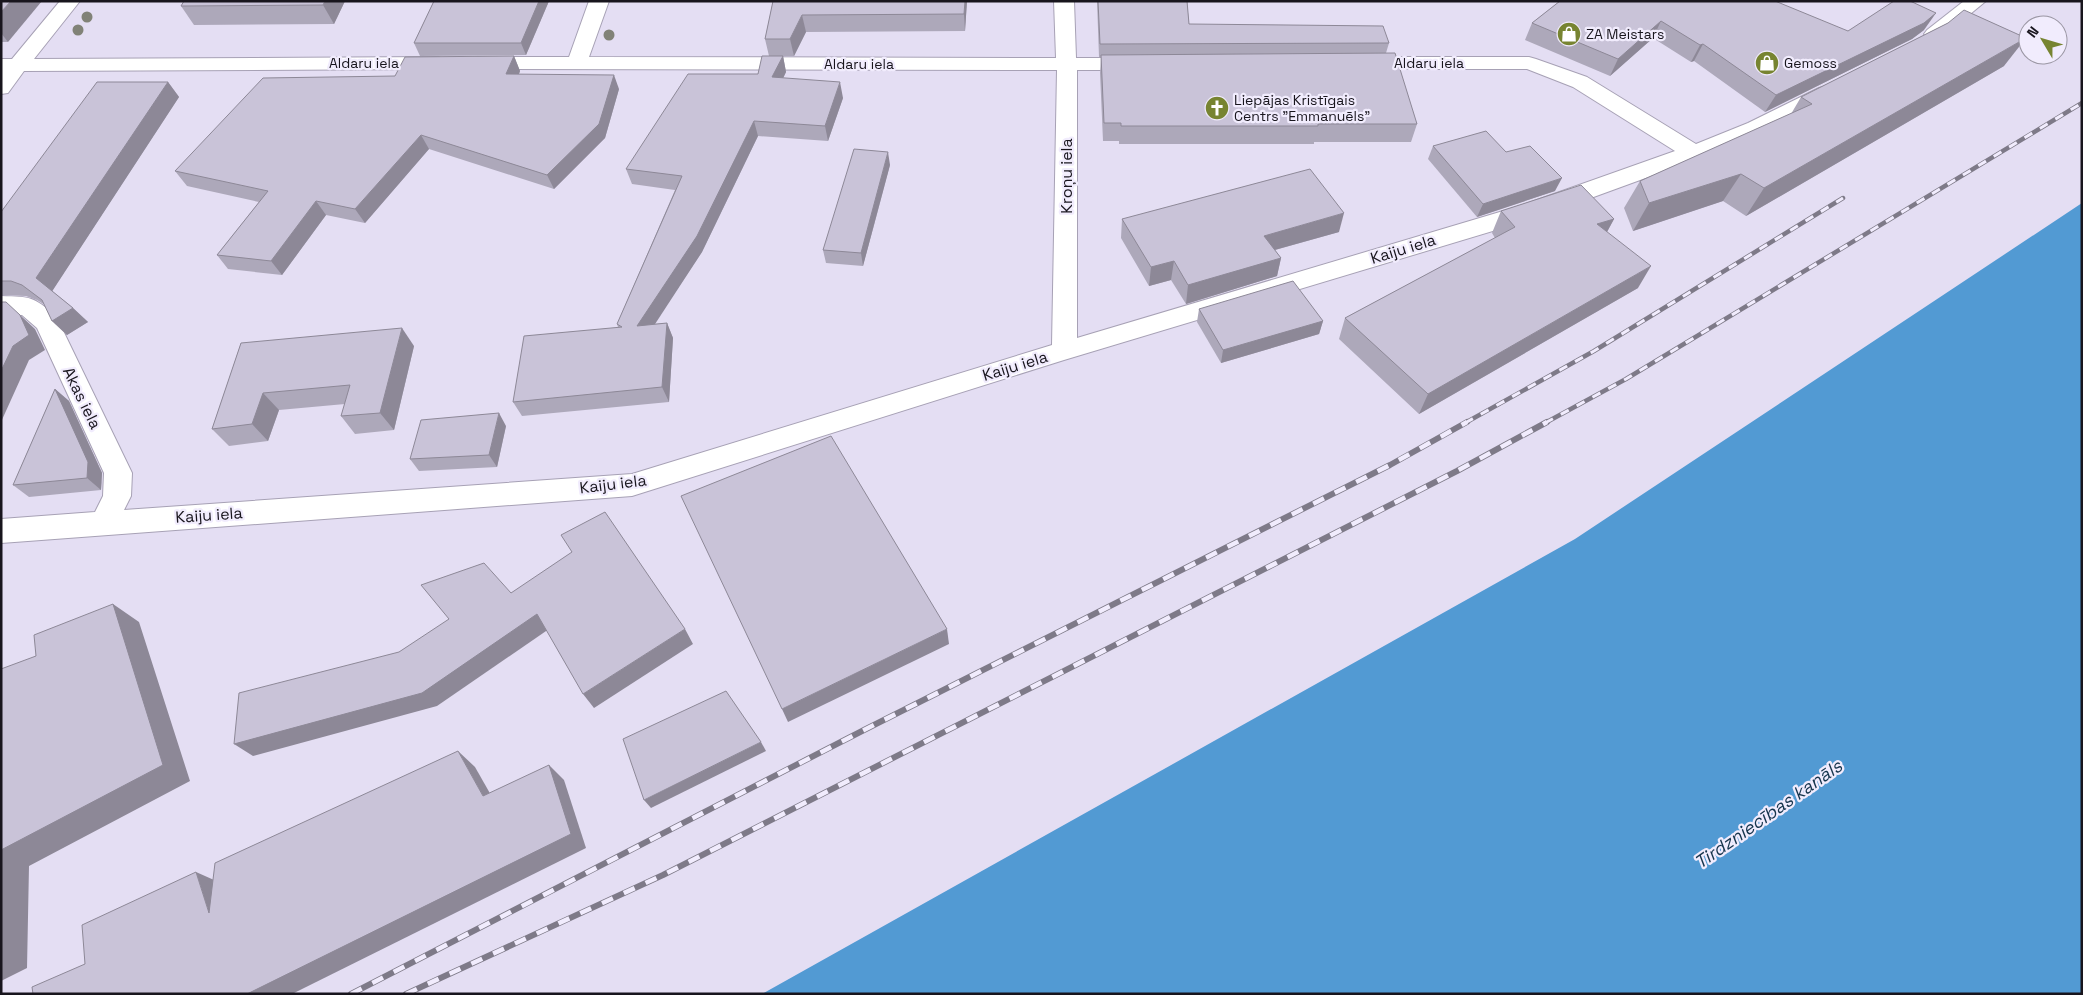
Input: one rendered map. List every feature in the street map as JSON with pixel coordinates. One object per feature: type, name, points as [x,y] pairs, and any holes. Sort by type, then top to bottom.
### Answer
[{"type":"street","points":[[1,88],[10,65],[70,1]]},
{"type":"street","points":[[577,62],[599,1]]},
{"type":"street","name":"Kroņu iela","points":[[1064,1],[1066,65],[1064,350]]},
{"type":"street","points":[[1920,45],[1976,1]]},
{"type":"street","name":"Aldaru iela","points":[[10,65],[577,62],[1155,64]]},
{"type":"street","name":"Aldaru iela","points":[[1342,64],[1529,63],[1580,82],[1693,152]]},
{"type":"street","name":"Kaiju iela","points":[[1,531],[632,485],[1064,350],[1528,212],[1756,128],[1843,84]]},
{"type":"street","name":"Akas iela","points":[[1,305],[28,306],[47,322],[74,383],[118,473],[117,496],[104,522]]},
{"type":"water","name":"Tirdzniecības kanāls","points":[[2082,203],[2082,994],[762,994],[1575,539]]},
{"type":"building","points":[[1,1],[11,1],[1,12]]},
{"type":"building","points":[[184,1],[325,1],[323,5],[181,6]]},
{"type":"building","points":[[434,1],[539,1],[521,43],[414,43]]},
{"type":"building","points":[[773,1],[965,1],[964,14],[802,15],[790,39],[765,39]]},
{"type":"building","points":[[1098,1],[1187,1],[1189,24],[1383,26],[1389,43],[1100,44]]},
{"type":"building","points":[[1560,1],[1775,1],[1848,31],[1894,1],[1910,1],[1936,13],[1924,23],[1776,95],[1703,44],[1700,45],[1661,21],[1618,59],[1532,23]]},
{"type":"building","points":[[1964,10],[2018,34],[2018,43],[1764,188],[1741,174],[1649,203],[1640,181],[1812,104],[1801,97],[1948,23]]},
{"type":"building","points":[[1395,53],[1417,124],[1121,126],[1121,123],[1104,123],[1101,55]]},
{"type":"building","points":[[514,56],[506,74],[614,75],[599,124],[547,175],[421,135],[355,209],[316,201],[271,261],[217,255],[268,191],[175,171],[263,78],[395,76],[405,57]]},
{"type":"building","points":[[762,56],[783,56],[772,77],[840,82],[825,126],[754,121],[697,236],[637,326],[667,323],[662,387],[513,402],[524,336],[622,327],[617,324],[682,176],[626,169],[688,74],[758,74]]},
{"type":"building","points":[[97,82],[168,82],[36,278],[73,308],[52,321],[42,300],[22,285],[11,281],[1,281],[1,212]]},
{"type":"building","points":[[1486,131],[1506,152],[1530,146],[1562,178],[1483,204],[1433,146]]},
{"type":"building","points":[[854,149],[888,152],[861,253],[823,250]]},
{"type":"building","points":[[1310,169],[1344,213],[1264,236],[1281,258],[1188,285],[1174,261],[1151,267],[1122,219]]},
{"type":"building","points":[[1581,185],[1614,219],[1597,224],[1651,266],[1428,394],[1345,318],[1515,227],[1501,211]]},
{"type":"building","points":[[1293,281],[1323,321],[1223,350],[1199,309]]},
{"type":"building","points":[[1,302],[6,302],[20,315],[29,335],[13,346],[1,371]]},
{"type":"building","points":[[402,328],[380,413],[341,416],[350,385],[263,393],[252,424],[212,429],[241,343]]},
{"type":"building","points":[[55,389],[88,462],[87,478],[13,485]]},
{"type":"building","points":[[499,413],[489,455],[410,459],[421,420]]},
{"type":"building","points":[[831,436],[947,629],[782,709],[681,496]]},
{"type":"building","points":[[605,512],[685,629],[583,694],[537,614],[422,693],[234,744],[239,693],[399,652],[449,619],[421,585],[484,563],[511,593],[572,552],[561,535]]},
{"type":"building","points":[[113,604],[163,765],[1,850],[1,669],[36,656],[34,635]]},
{"type":"building","points":[[726,691],[761,742],[644,800],[623,739]]},
{"type":"building","points":[[458,751],[483,796],[549,765],[571,834],[247,994],[33,994],[32,987],[85,964],[82,925],[196,872],[209,913],[215,863]]},
{"type":"railway","points":[[1545,423],[1626,379],[2082,103]]},
{"type":"railway","points":[[1465,423],[1594,351],[1843,198]]},
{"type":"railway","points":[[351,994],[864,730],[1390,465],[1467,422]]},
{"type":"railway","points":[[406,994],[663,875],[1457,471],[1547,422]]},
{"type":"place","name":"ZA Meistars","points":[[1569,34]]},
{"type":"place","name":"Gemoss","points":[[1767,63]]},
{"type":"place","name":"Liepājas Kristīgais Centrs \"Emmanuēls\"","points":[[1217,108]]}]
